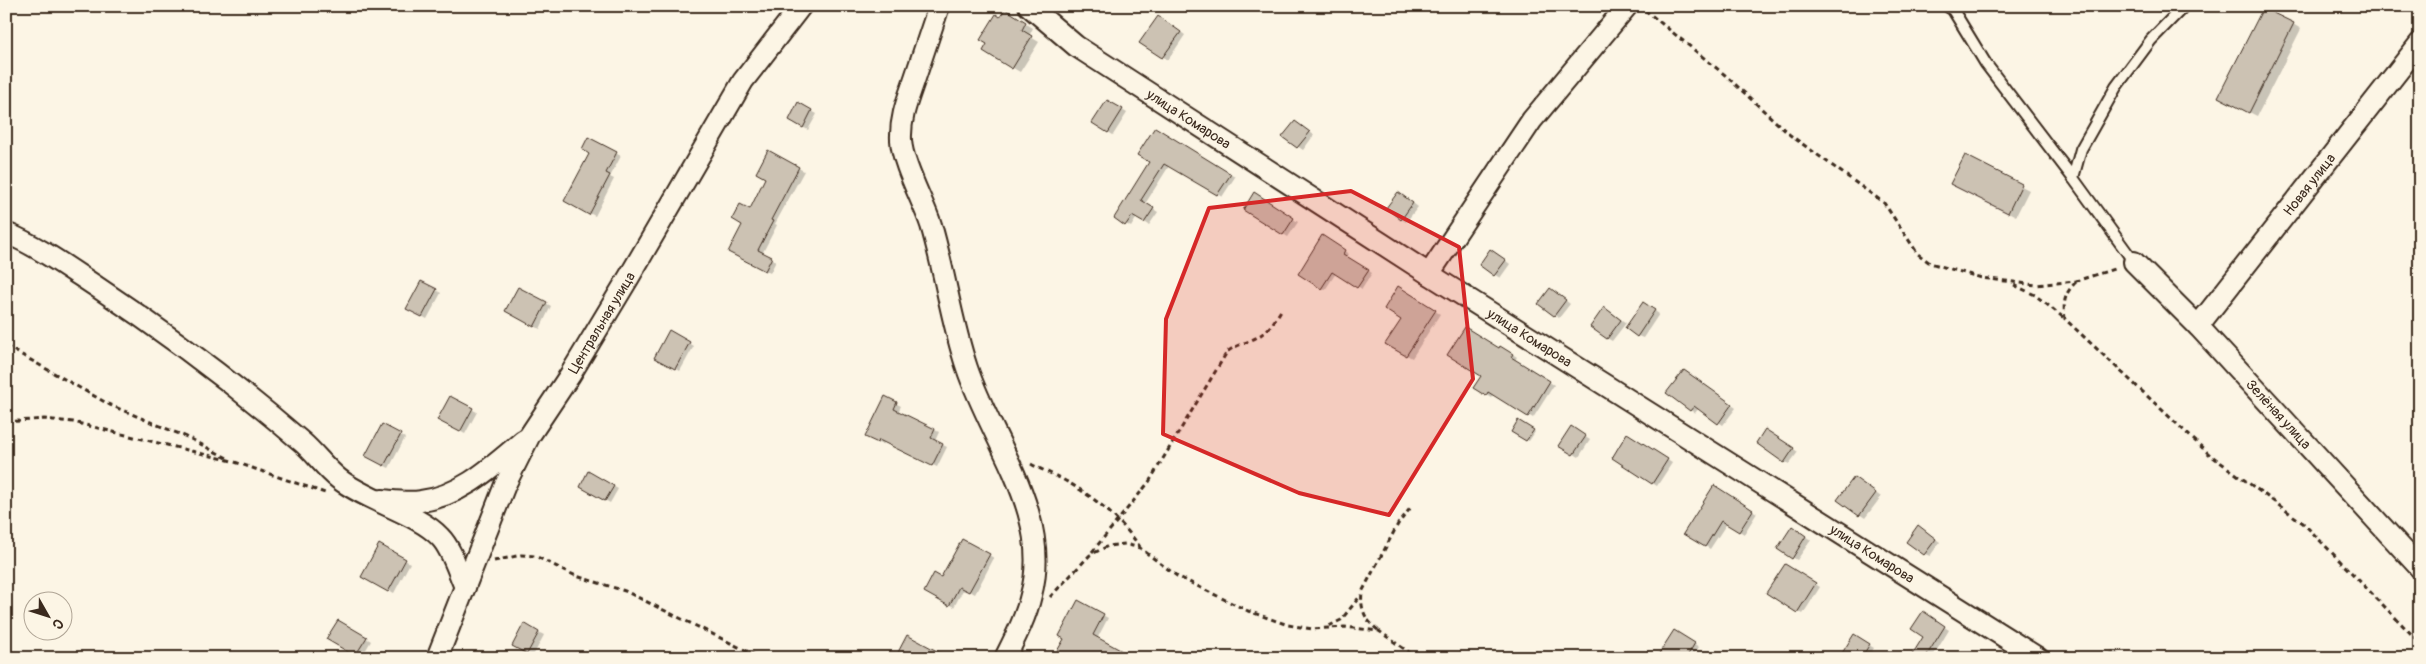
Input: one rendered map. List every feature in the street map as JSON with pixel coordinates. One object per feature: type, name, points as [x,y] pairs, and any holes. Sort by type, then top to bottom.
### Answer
[{"type":"street","name":"Центральная улица","points":[[437,658],[505,485],[530,435],[570,375],[629,278],[743,81],[801,6]]},
{"type":"street","points":[[939,6],[901,116],[901,142],[904,157],[923,202],[936,241],[966,367],[1030,514],[1036,567],[1032,595],[1020,628],[1005,658]]},
{"type":"street","name":"улица Комарова","points":[[1029,6],[1076,46],[1429,274],[2038,658]]},
{"type":"street","points":[[1429,274],[1532,120],[1628,6]]},
{"type":"street","name":"Новая улица","points":[[2198,326],[2420,43]]},
{"type":"street","points":[[6,233],[19,238],[72,270],[162,332],[304,443],[340,480],[372,500],[429,528],[441,537],[465,587]]},
{"type":"street","name":"Зелёная улица","points":[[2134,262],[2198,326],[2420,568]]},
{"type":"street","points":[[372,500],[421,501],[451,493],[473,481],[530,435]]},
{"type":"lane","points":[[2073,178],[2081,149],[2116,87],[2150,40],[2184,6]]},
{"type":"lane","points":[[1952,7],[1986,64],[2134,262]]},
{"type":"path","points":[[1640,6],[1725,75],[1790,135],[1884,203],[1918,254],[1930,263],[2011,283],[2036,285],[2076,282],[2134,262]]},
{"type":"path","points":[[2065,319],[2063,304],[2066,292],[2076,282]]},
{"type":"path","points":[[2011,283],[2035,294],[2065,319],[2209,454],[2303,523],[2420,643]]},
{"type":"path","points":[[1045,601],[1090,555],[1149,482],[1227,352],[1234,346],[1259,337],[1268,330],[1282,309]]},
{"type":"path","points":[[6,346],[110,405],[189,438],[232,461]]},
{"type":"path","points":[[6,422],[44,419],[74,422],[232,461],[327,493]]},
{"type":"path","points":[[1027,461],[1085,493],[1118,521],[1140,548],[1177,576],[1248,611],[1288,625],[1312,629],[1357,627],[1379,631]]},
{"type":"path","points":[[1326,628],[1341,620],[1357,602],[1398,524],[1412,506]]},
{"type":"path","points":[[1090,555],[1108,546],[1125,544],[1140,548]]},
{"type":"path","points":[[474,565],[521,555],[535,556],[576,576],[625,592],[761,658]]},
{"type":"path","points":[[1362,592],[1361,604],[1365,618],[1379,631],[1416,658]]},
{"type":"highlighted area","points":[[1351,191],[1459,247],[1473,379],[1389,515],[1299,493],[1163,434],[1166,319],[1209,208]]},
{"type":"building","points":[[2263,8],[2294,23],[2249,113],[2218,97]]},
{"type":"building","points":[[1005,9],[1026,22],[1022,30],[1032,36],[1012,69],[983,51],[987,44],[980,40],[996,14],[1000,17]]},
{"type":"building","points":[[1158,16],[1181,32],[1162,58],[1139,43]]},
{"type":"building","points":[[1107,100],[1123,109],[1108,133],[1092,123]]},
{"type":"building","points":[[798,102],[812,110],[803,128],[789,120]]},
{"type":"building","points":[[1295,121],[1310,132],[1297,148],[1282,137]]},
{"type":"building","points":[[1155,127],[1231,174],[1217,195],[1164,164],[1141,200],[1154,208],[1144,223],[1132,216],[1125,226],[1114,218],[1149,162],[1137,155]]},
{"type":"building","points":[[588,137],[617,152],[606,173],[610,175],[589,215],[564,201],[589,154],[582,149]]},
{"type":"building","points":[[768,150],[799,167],[771,220],[773,221],[758,250],[772,257],[765,271],[728,252],[742,225],[732,219],[740,204],[750,209],[765,178],[756,173]]},
{"type":"building","points":[[1965,155],[2022,184],[2008,213],[1950,184]]},
{"type":"building","points":[[1254,192],[1294,218],[1283,235],[1243,210]]},
{"type":"building","points":[[1398,192],[1413,203],[1401,220],[1386,208]]},
{"type":"building","points":[[1322,235],[1345,250],[1343,254],[1369,270],[1357,288],[1332,272],[1321,289],[1298,274]]},
{"type":"building","points":[[1490,249],[1506,260],[1494,276],[1479,265]]},
{"type":"building","points":[[421,281],[437,289],[422,317],[406,309]]},
{"type":"building","points":[[1398,286],[1436,310],[1406,356],[1385,344],[1401,320],[1384,309]]},
{"type":"building","points":[[518,287],[547,302],[534,327],[505,311]]},
{"type":"building","points":[[1550,288],[1566,300],[1554,316],[1538,304]]},
{"type":"building","points":[[1643,302],[1655,310],[1637,337],[1625,328]]},
{"type":"building","points":[[1604,307],[1621,320],[1607,339],[1590,327]]},
{"type":"building","points":[[1465,327],[1499,348],[1500,346],[1513,354],[1511,357],[1550,381],[1528,417],[1488,392],[1486,396],[1473,388],[1481,376],[1447,355]]},
{"type":"building","points":[[669,330],[690,342],[675,369],[654,358]]},
{"type":"building","points":[[1684,370],[1732,404],[1718,424],[1694,406],[1690,411],[1666,393]]},
{"type":"building","points":[[450,396],[473,408],[460,432],[437,420]]},
{"type":"building","points":[[885,396],[897,402],[894,409],[935,429],[931,438],[943,444],[932,466],[879,440],[878,443],[865,437]]},
{"type":"building","points":[[1518,420],[1534,430],[1526,441],[1511,432]]},
{"type":"building","points":[[382,424],[401,434],[384,466],[365,456]]},
{"type":"building","points":[[1571,426],[1586,436],[1573,455],[1558,446]]},
{"type":"building","points":[[1765,429],[1794,448],[1784,463],[1756,443]]},
{"type":"building","points":[[1627,433],[1668,459],[1652,484],[1612,458]]},
{"type":"building","points":[[588,471],[614,486],[605,501],[580,487]]},
{"type":"building","points":[[1854,477],[1876,493],[1859,516],[1837,500]]},
{"type":"building","points":[[1714,485],[1753,510],[1739,532],[1721,521],[1705,547],[1683,534]]},
{"type":"building","points":[[1918,525],[1936,539],[1924,555],[1906,542]]},
{"type":"building","points":[[1792,526],[1806,536],[1792,559],[1777,549]]},
{"type":"building","points":[[962,539],[990,554],[969,592],[959,587],[949,606],[924,592],[934,573],[941,577]]},
{"type":"building","points":[[379,544],[406,559],[388,592],[361,577]]},
{"type":"building","points":[[1785,564],[1816,583],[1797,613],[1766,593]]},
{"type":"building","points":[[1078,600],[1104,614],[1093,635],[1135,658],[1053,658],[1064,639],[1059,636]]},
{"type":"building","points":[[1923,611],[1945,626],[1925,658],[1910,658],[1923,637],[1911,629]]},
{"type":"building","points":[[338,620],[367,637],[355,656],[326,639]]},
{"type":"building","points":[[524,623],[539,632],[527,654],[512,646]]},
{"type":"building","points":[[1674,630],[1695,643],[1686,658],[1656,658]]},
{"type":"building","points":[[1854,634],[1870,644],[1861,658],[1839,658]]},
{"type":"building","points":[[907,635],[950,658],[895,658]]}]
